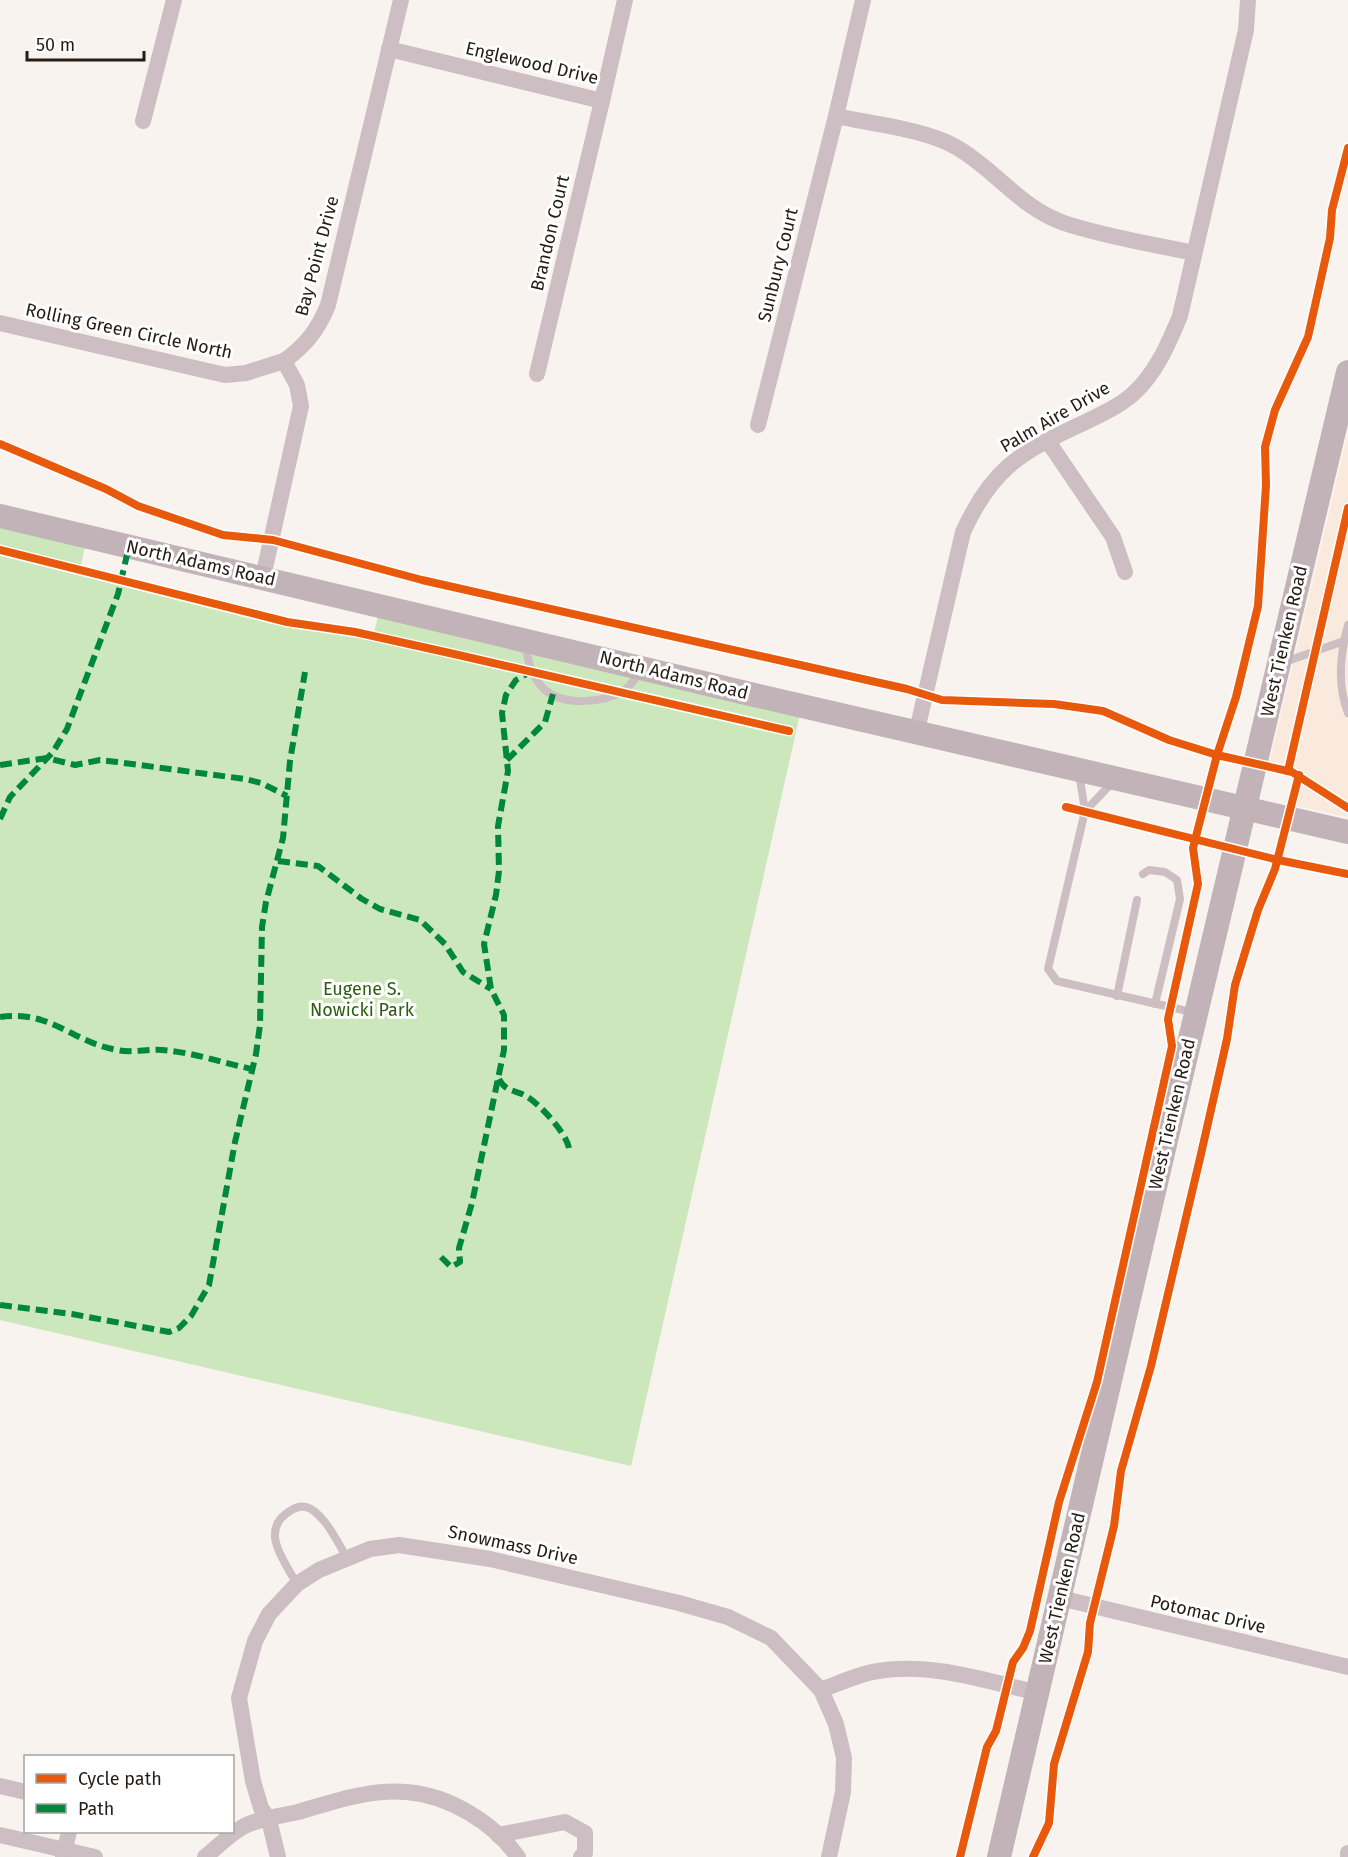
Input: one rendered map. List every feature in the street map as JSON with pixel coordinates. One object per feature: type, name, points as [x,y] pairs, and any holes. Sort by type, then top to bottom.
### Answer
[{"type":"street","points":[[143,121],[174,0]]},
{"type":"street","name":"Bay Point Drive","points":[[284,361],[304,347],[321,324],[328,305],[401,0]]},
{"type":"street","name":"Englewood Drive","points":[[389,49],[602,100],[626,0]]},
{"type":"street","points":[[862,0],[836,116],[928,137],[954,146],[975,159],[1021,200],[1064,223],[1194,254]]},
{"type":"street","name":"Palm Aire Drive","points":[[917,730],[963,532],[976,503],[1011,461],[1047,440],[1107,411],[1132,395],[1150,376],[1167,348],[1180,316],[1246,30],[1248,0]]},
{"type":"street","name":"Brandon Court","points":[[537,374],[602,100]]},
{"type":"street","name":"Sunbury Court","points":[[758,424],[836,116]]},
{"type":"street","name":"Rolling Green Circle North","points":[[0,323],[225,375],[254,372],[284,361]]},
{"type":"street","points":[[263,577],[301,406],[297,385],[284,361]]},
{"type":"street","name":"West Tienken Road","points":[[999,1857],[1348,372]]},
{"type":"street","points":[[1047,440],[1113,537],[1125,572]]},
{"type":"street","name":"North Adams Road","points":[[0,516],[1348,832]]},
{"type":"street","name":"Snowmass Drive","points":[[278,1857],[269,1820],[261,1808],[253,1781],[239,1698],[246,1666],[269,1614],[297,1584],[319,1570],[370,1548],[399,1545],[436,1548],[689,1606],[728,1617],[771,1638],[821,1690],[836,1724],[844,1758],[843,1792],[829,1857]]},
{"type":"street","name":"Potomac Drive","points":[[1060,1598],[1348,1667]]},
{"type":"street","points":[[821,1690],[879,1671],[912,1669],[979,1679],[1038,1693]]},
{"type":"street","points":[[0,1786],[24,1792]]},
{"type":"street","points":[[237,1825],[269,1820],[368,1795],[407,1792],[449,1802],[484,1823],[518,1857]]},
{"type":"street","points":[[498,1835],[565,1822],[585,1833],[585,1853],[581,1857]]},
{"type":"street","points":[[63,1854],[69,1833]]},
{"type":"street","points":[[205,1857],[229,1833]]},
{"type":"street","points":[[0,1836],[63,1854],[95,1857]]},
{"type":"lane","points":[[1348,626],[1344,641],[1341,677],[1348,711]]},
{"type":"lane","points":[[526,640],[528,663],[542,688],[553,694],[583,703],[605,700],[626,689],[644,668]]},
{"type":"lane","points":[[1278,664],[1344,641]]},
{"type":"lane","points":[[1078,769],[1085,811],[1047,969],[1057,981],[1196,1013]]},
{"type":"lane","points":[[1085,811],[1117,779]]},
{"type":"lane","points":[[1143,874],[1149,870],[1165,872],[1177,880],[1180,899],[1155,1004]]},
{"type":"lane","points":[[1117,996],[1137,900]]},
{"type":"lane","points":[[297,1584],[277,1550],[274,1539],[279,1520],[293,1509],[310,1508],[320,1516],[347,1558]]},
{"type":"shaded area","points":[[1348,434],[1348,817],[1294,805],[1302,777],[1268,769]]},
{"type":"green space","name":"Eugene S. Nowicki Park","points":[[0,527],[85,547],[80,569],[373,637],[378,616],[800,714],[631,1466],[0,1320]]},
{"type":"marked path","points":[[0,819],[10,797],[53,752],[67,729],[118,594],[129,546]]},
{"type":"marked path","points":[[0,1305],[72,1314],[169,1332],[179,1328],[191,1316],[209,1285],[235,1142],[256,1054],[260,1025],[262,927],[266,902],[283,838],[290,761],[305,672]]},
{"type":"marked path","points":[[441,1257],[451,1267],[460,1262],[459,1248],[472,1203],[504,1050],[504,1015],[491,989],[484,944],[496,895],[499,871],[498,826],[508,771],[502,713],[506,695],[516,680],[530,672]]},
{"type":"marked path","points":[[507,760],[545,722],[553,694]]},
{"type":"marked path","points":[[0,765],[47,758],[75,765],[100,760],[245,779],[261,783],[287,796]]},
{"type":"marked path","points":[[278,861],[318,866],[362,899],[380,909],[420,920],[445,944],[463,972],[491,989]]},
{"type":"marked path","points":[[0,1017],[33,1018],[100,1046],[117,1050],[173,1051],[252,1069]]},
{"type":"marked path","points":[[499,1079],[504,1086],[526,1096],[545,1112],[558,1127],[569,1148]]},
{"type":"cycle path","points":[[0,444],[106,489],[138,506],[223,535],[273,540],[422,580],[907,689],[942,700],[1054,704],[1103,711],[1169,740],[1217,755],[1236,697],[1258,606],[1266,485],[1265,447],[1275,410],[1308,337],[1330,238],[1332,210],[1348,148]]},
{"type":"cycle path","points":[[1288,771],[1348,508]]},
{"type":"cycle path","points":[[0,550],[287,622],[355,632],[789,731]]},
{"type":"cycle path","points":[[960,1857],[987,1747],[996,1731],[1013,1662],[1023,1648],[1030,1631],[1059,1502],[1097,1382],[1172,1046],[1168,1019],[1198,884],[1193,848],[1217,755],[1292,772],[1348,808]]},
{"type":"cycle path","points":[[1033,1857],[1049,1823],[1054,1764],[1088,1652],[1090,1623],[1114,1526],[1121,1471],[1151,1366],[1201,1154],[1227,1039],[1235,985],[1258,910],[1275,869],[1299,775]]},
{"type":"cycle path","points":[[1066,807],[1278,860],[1348,874]]}]
